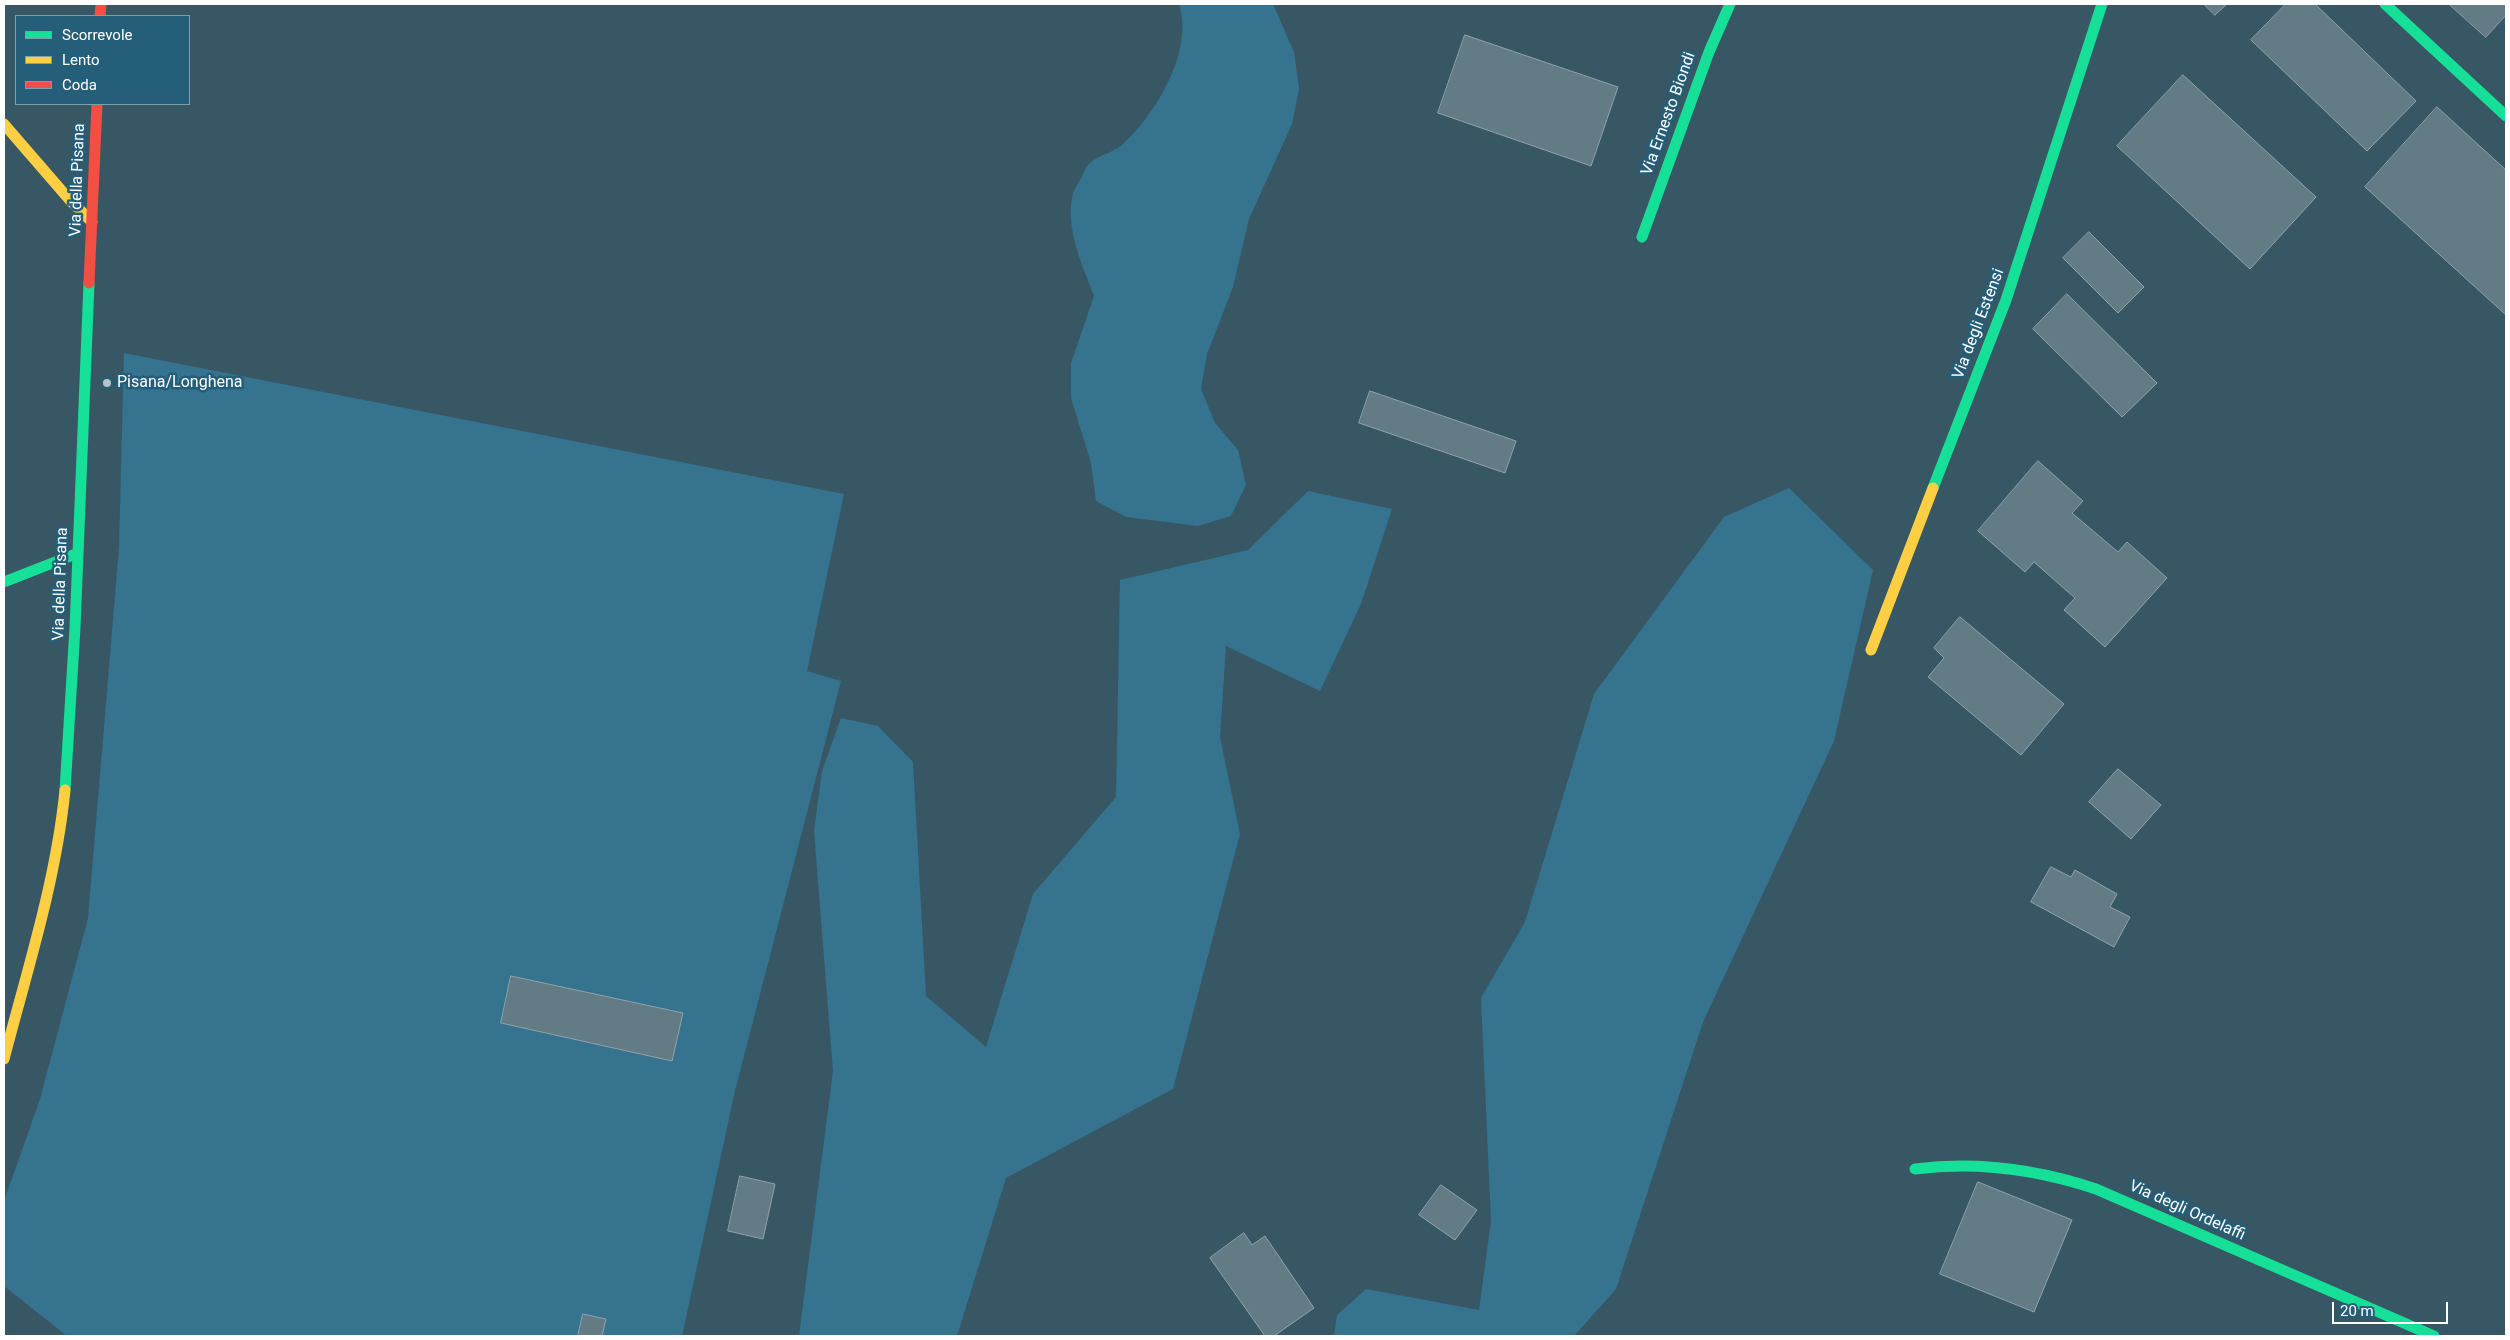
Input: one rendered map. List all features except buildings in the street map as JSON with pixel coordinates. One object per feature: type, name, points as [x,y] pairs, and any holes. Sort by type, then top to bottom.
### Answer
[{"type":"street","name":"Via Ernesto Biondi","points":[[1642,236],[1709,52],[1730,4]]},
{"type":"street","name":"Via degli Estensi","points":[[1871,650],[2006,300],[2089,49],[2102,4]]},
{"type":"street","points":[[2385,4],[2506,116]]},
{"type":"street","name":"Via della Pisana","points":[[4,1059],[46,894],[62,817],[70,734],[97,105]]},
{"type":"street","points":[[4,124],[68,198],[92,222]]},
{"type":"street","points":[[4,582],[78,553]]},
{"type":"street","name":"Via degli Ordelaffi","points":[[1915,1169],[1965,1163],[1996,1164],[2031,1169],[2064,1178],[2096,1189],[2434,1336]]},
{"type":"shaded area","points":[[1179,4],[1273,4],[1294,52],[1299,89],[1292,124],[1249,219],[1233,287],[1207,354],[1201,389],[1215,423],[1238,450],[1246,485],[1231,516],[1198,526],[1126,517],[1096,501],[1091,463],[1071,398],[1071,363],[1094,296],[1080,259],[1073,233],[1071,206],[1074,192],[1089,164],[1096,158],[1122,145],[1135,132],[1159,99],[1177,61],[1181,42],[1182,22]]},
{"type":"shaded area","points":[[124,353],[844,494],[807,671],[841,681],[735,1091],[682,1336],[67,1336],[4,1286],[4,1201],[40,1099],[88,918],[119,548]]},
{"type":"shaded area","points":[[1789,488],[1873,570],[1834,741],[1703,1022],[1616,1289],[1574,1336],[1334,1336],[1337,1315],[1366,1289],[1479,1310],[1491,1221],[1481,998],[1525,922],[1594,694],[1724,517]]},
{"type":"shaded area","points":[[1308,491],[1392,509],[1361,604],[1320,691],[1226,646],[1220,737],[1240,834],[1173,1089],[1006,1178],[957,1336],[799,1336],[833,1071],[814,831],[822,771],[841,718],[878,726],[913,762],[926,996],[986,1047],[1033,894],[1116,797],[1120,580],[1248,550]]},
{"type":"traffic: fast","points":[[1642,237],[1709,52],[1730,4]]},
{"type":"traffic: fast","points":[[1933,488],[2006,300],[2102,4]]},
{"type":"traffic: fast","points":[[2385,4],[2506,116]]},
{"type":"traffic: fast","points":[[65,790],[75,628],[89,283]]},
{"type":"traffic: fast","points":[[4,582],[78,553]]},
{"type":"traffic: fast","points":[[1915,1169],[1961,1166],[2007,1168],[2051,1176],[2096,1189],[2434,1336]]},
{"type":"traffic: slow","points":[[4,124],[68,198],[92,222]]},
{"type":"traffic: slow","points":[[1871,650],[1933,488]]},
{"type":"traffic: slow","points":[[4,1059],[48,892],[61,824],[65,790]]},
{"type":"traffic: jam","points":[[100,15],[101,4]]},
{"type":"traffic: jam","points":[[89,283],[97,105]]},
{"type":"place","name":"Pisana/Longhena","points":[[107,383]]}]
